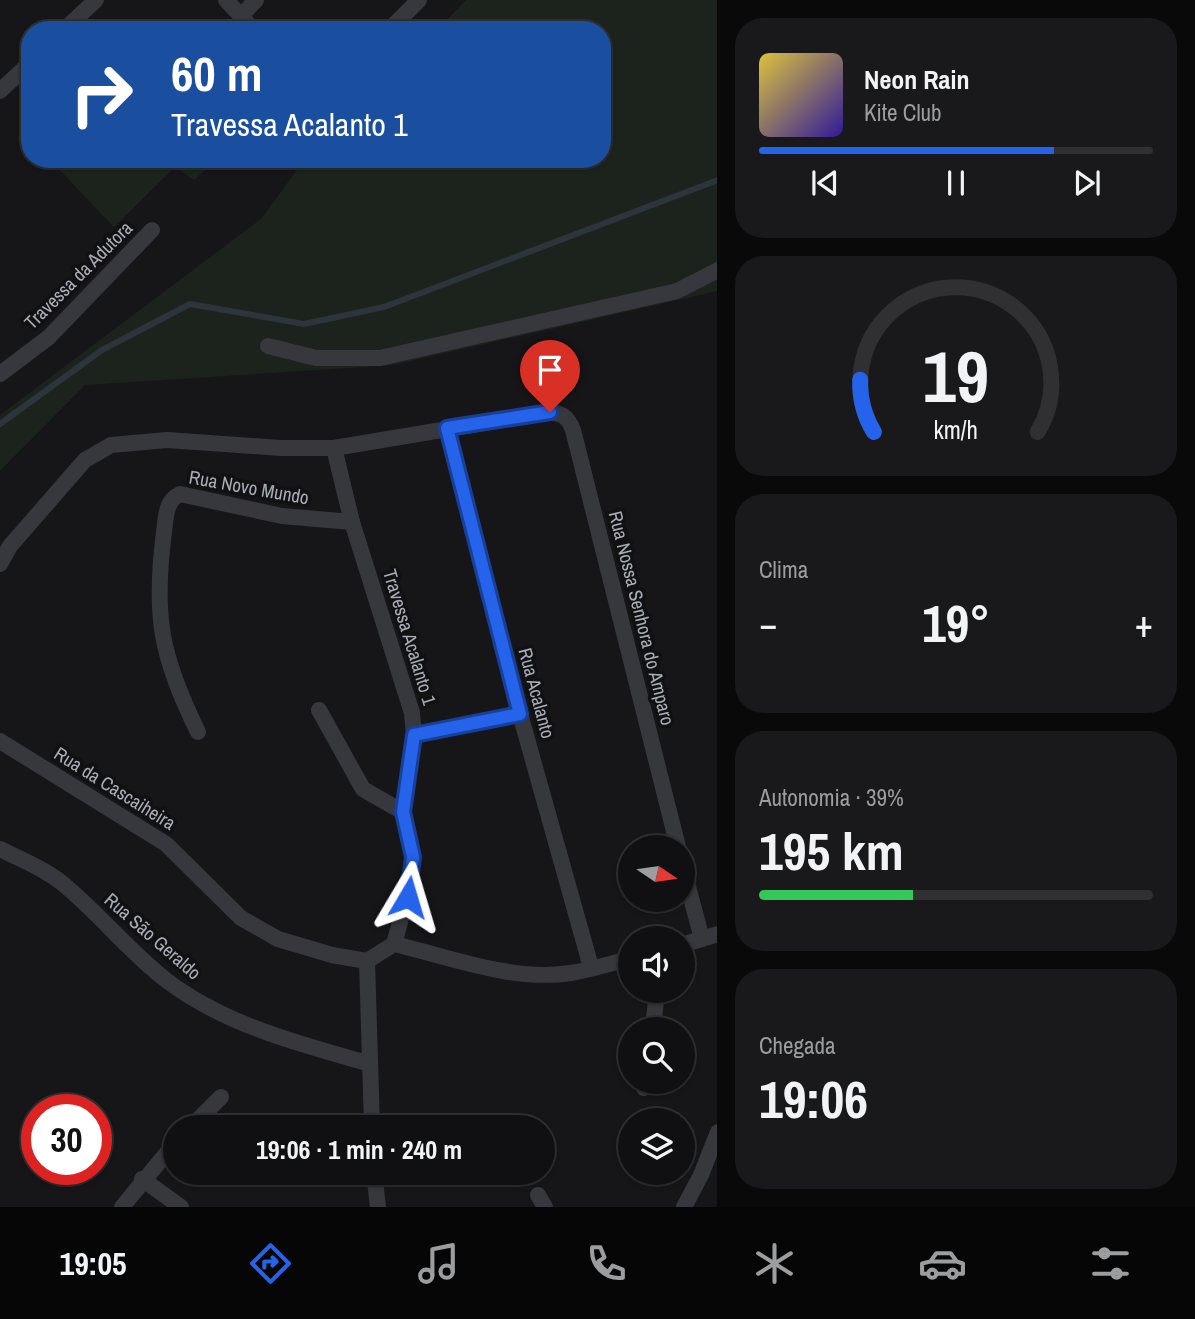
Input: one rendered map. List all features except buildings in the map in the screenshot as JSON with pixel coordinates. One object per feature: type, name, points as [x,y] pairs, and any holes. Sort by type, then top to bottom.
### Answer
[{"type":"street","points":[[74,21],[96,0]]},
{"type":"street","points":[[226,0],[246,21]]},
{"type":"street","points":[[241,16],[256,0]]},
{"type":"street","points":[[398,21],[419,0]]},
{"type":"street","points":[[0,92],[21,71]]},
{"type":"street","name":"Travessa da Adutora","points":[[0,374],[49,337],[152,230]]},
{"type":"street","points":[[268,346],[316,358],[380,358],[677,290],[717,270]]},
{"type":"street","name":"Rua Nossa Senhora do Amparo","points":[[447,428],[550,412],[567,417],[573,430],[675,835]]},
{"type":"street","points":[[0,564],[10,546],[85,460],[111,446],[167,440],[281,448],[334,448],[447,428]]},
{"type":"street","name":"Rua Acalanto","points":[[447,428],[520,714],[591,967]]},
{"type":"street","name":"Travessa Acalanto 1","points":[[334,448],[352,523],[407,690],[414,735],[520,714]]},
{"type":"street","name":"Rua Novo Mundo","points":[[198,732],[172,680],[159,621],[162,554],[168,507],[172,498],[180,494],[282,516],[352,523]]},
{"type":"street","points":[[319,710],[363,789],[403,812]]},
{"type":"street","points":[[371,1115],[367,961],[394,944],[411,882],[411,845],[403,812],[414,735]]},
{"type":"street","name":"Rua da Cascaiheira","points":[[0,741],[166,844],[241,918],[278,939],[332,955],[367,961]]},
{"type":"street","name":"Rua São Geraldo","points":[[0,849],[50,874],[69,888],[166,981],[205,1006],[312,1048],[368,1063]]},
{"type":"street","points":[[695,897],[710,936]]},
{"type":"street","points":[[394,944],[514,972],[572,973],[618,961]]},
{"type":"street","points":[[203,1115],[221,1097]]},
{"type":"street","points":[[684,1207],[701,1175],[717,1132]]},
{"type":"street","points":[[122,1207],[163,1156]]},
{"type":"street","points":[[142,1179],[181,1207]]},
{"type":"street","points":[[375,1185],[378,1207]]},
{"type":"shaded area","points":[[466,0],[717,0],[717,291],[393,365],[85,385],[0,471],[0,415],[261,219],[298,168],[611,168],[611,21],[446,21]]},
{"type":"shaded area","points":[[58,168],[174,168],[114,227]]},
{"type":"shaded area","points":[[176,168],[207,168],[194,180]]},
{"type":"waterway","points":[[0,424],[102,350],[190,304],[304,324],[384,307],[717,180]]},
{"type":"route","points":[[408,897],[413,857],[403,812],[414,735],[520,714],[447,428],[550,412]]}]
